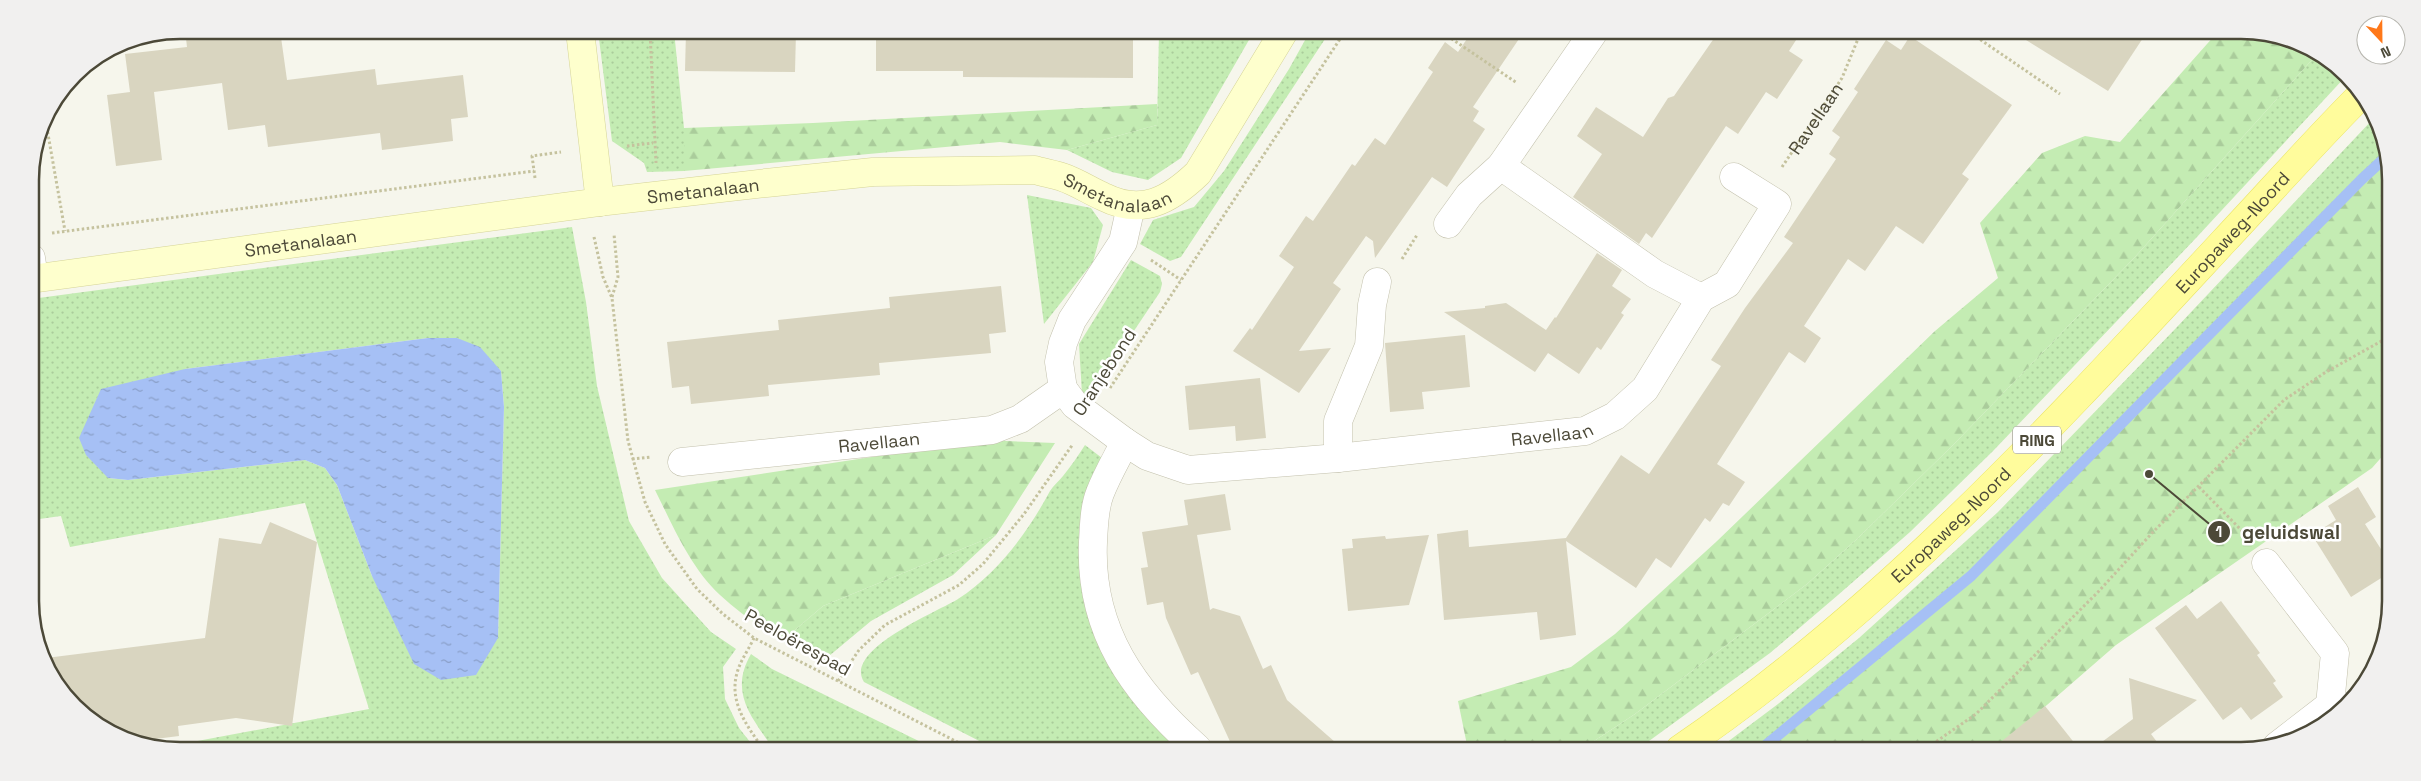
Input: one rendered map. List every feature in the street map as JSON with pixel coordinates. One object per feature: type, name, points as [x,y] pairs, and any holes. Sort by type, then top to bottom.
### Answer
[{"type":"main road","name":"Europaweg-Noord","points":[[1690,742],[1746,701],[1835,630],[1919,556],[1987,491],[2102,372],[2357,99]]},
{"type":"street","points":[[581,39],[600,202]]},
{"type":"street","name":"Smetanalaan","points":[[39,271],[600,202],[873,172],[1035,170],[1062,177],[1106,199],[1131,206],[1147,206],[1183,187],[1198,173],[1278,39]]},
{"type":"street","points":[[1448,224],[1469,195],[1501,166],[1589,39]]},
{"type":"street","points":[[1501,166],[1655,274],[1701,298],[1727,284],[1777,204],[1734,177]]},
{"type":"street","points":[[1063,389],[1059,362],[1063,343],[1072,320],[1123,242],[1131,206]]},
{"type":"street","points":[[1338,458],[1338,421],[1370,346],[1372,305],[1378,282]]},
{"type":"street","name":"Ravellaan","points":[[682,462],[992,430],[1020,420],[1063,389],[1075,405],[1147,456],[1188,470],[1338,458],[1585,431],[1615,416],[1645,389],[1701,298]]},
{"type":"street","points":[[1126,442],[1099,494],[1094,519],[1092,561],[1100,603],[1116,651],[1127,672],[1142,693],[1171,725],[1190,742]]},
{"type":"street","points":[[2266,563],[2335,654],[2338,703]]},
{"type":"street","points":[[2304,728],[2327,713]]},
{"type":"path","points":[[650,39],[653,143],[660,196]]},
{"type":"path","name":"Oranjebond","points":[[838,681],[859,650],[885,625],[959,585],[983,564],[1024,514],[1091,417],[1340,39]]},
{"type":"path","points":[[1451,39],[1546,103]]},
{"type":"path","name":"Ravellaan","points":[[1777,204],[1778,173],[1842,78],[1858,39]]},
{"type":"path","points":[[1979,39],[2060,94]]},
{"type":"path","points":[[47,131],[65,231]]},
{"type":"path","points":[[48,233],[534,171]]},
{"type":"path","points":[[600,202],[612,219],[615,238],[618,277],[612,298]]},
{"type":"path","points":[[600,202],[592,221],[594,240],[603,278],[612,298]]},
{"type":"path","points":[[1378,282],[1398,265],[1425,223],[1448,224]]},
{"type":"path","name":"Peeloërespad","points":[[612,298],[632,459],[645,502],[665,544],[697,589],[754,638],[957,742]]},
{"type":"path","points":[[1936,742],[1976,714],[2098,592],[2284,400],[2326,372],[2382,341]]},
{"type":"path","points":[[2199,486],[2238,526],[2266,563]]},
{"type":"path","points":[[754,638],[737,672],[733,695],[749,729],[758,742]]},
{"type":"green space","points":[[599,39],[675,39],[684,128],[684,171],[647,172],[644,163],[612,141]]},
{"type":"green space","points":[[1159,39],[1250,39],[1181,158],[1148,180],[1112,172],[1067,150],[1157,125]]},
{"type":"green space","points":[[1306,39],[1325,39],[1181,257],[1170,261],[1140,244],[1153,220],[1194,207],[1224,171],[1289,69]]},
{"type":"green space","points":[[2211,39],[2260,40],[2295,49],[2313,58],[2134,258],[1954,444],[1857,539],[1807,584],[1635,714],[1593,742],[1466,742],[1458,701],[1571,667],[1615,634],[1716,542],[1935,331],[1998,278],[1980,223],[2042,153],[2085,136],[2120,142]]},
{"type":"green space","points":[[2313,58],[2341,81],[2196,238],[1993,451],[1910,532],[1770,653],[1648,742],[1593,742],[1635,714],[1807,584],[1857,539],[1954,444],[2134,258]]},
{"type":"green space","points":[[1157,104],[1157,125],[1067,150],[1000,142],[684,171],[684,128],[813,123]]},
{"type":"green space","points":[[2370,122],[2375,134],[2381,161],[1971,576],[1770,742],[1727,742],[1778,704],[1859,638],[1998,512],[2177,327]]},
{"type":"green space","points":[[2381,161],[2382,457],[2372,468],[2116,645],[2004,742],[1770,742],[1971,576]]},
{"type":"green space","points":[[1027,195],[1091,208],[1103,225],[1093,262],[1044,324]]},
{"type":"green space","points":[[572,227],[586,302],[597,386],[629,521],[662,578],[711,632],[736,649],[723,667],[725,699],[739,728],[750,742],[192,742],[369,709],[305,503],[70,547],[61,516],[39,519],[39,298]],"holes":[[[428,338],[457,338],[501,371],[504,407],[498,638],[372,576],[337,485],[325,468],[305,460],[128,480],[108,478],[185,369]]]},
{"type":"green space","points":[[1131,260],[1160,276],[1162,284],[1160,292],[1087,401],[1082,394],[1079,344]]},
{"type":"green space","points":[[983,440],[1055,443],[996,535],[823,606],[782,641],[750,620],[709,584],[683,546],[655,490]]},
{"type":"green space","points":[[1085,445],[1102,458],[1083,506],[1079,539],[1079,555],[1083,579],[1089,613],[1096,636],[1105,657],[1128,695],[1171,742],[981,742],[864,682],[861,670],[867,657],[879,645],[895,633],[973,589],[999,564],[1032,522],[1051,489]]},
{"type":"green space","points":[[996,535],[953,575],[871,621],[823,661],[782,641],[823,606]]},
{"type":"green space","points":[[751,654],[772,669],[921,742],[769,742],[745,703],[742,692],[742,680]]},
{"type":"water","points":[[428,338],[457,338],[480,347],[501,371],[504,407],[498,638],[476,675],[441,680],[414,664],[372,576],[337,485],[325,468],[305,460],[128,480],[108,478],[86,455],[79,438],[101,389],[185,369]]},
{"type":"building","points":[[186,39],[281,39],[287,80],[375,69],[377,85],[463,75],[468,117],[451,119],[453,141],[382,150],[380,133],[268,147],[265,125],[228,130],[222,83],[154,92],[162,160],[116,166],[107,95],[130,92],[125,54],[187,47]]},
{"type":"building","points":[[686,39],[796,39],[795,72],[685,71]]},
{"type":"building","points":[[876,39],[1133,39],[1133,78],[963,77],[963,71],[876,71]]},
{"type":"building","points":[[1467,39],[1519,39],[1473,107],[1479,111],[1473,121],[1485,129],[1447,187],[1432,177],[1375,258],[1373,241],[1366,236],[1333,283],[1341,289],[1299,351],[1331,348],[1299,393],[1233,351],[1250,328],[1252,330],[1294,267],[1279,256],[1306,216],[1313,221],[1352,164],[1355,166],[1375,138],[1385,145],[1433,72],[1428,68],[1445,42],[1458,52]]},
{"type":"building","points":[[1714,39],[1797,39],[1789,51],[1803,60],[1777,99],[1766,92],[1738,134],[1726,126],[1652,238],[1646,233],[1639,244],[1573,197],[1602,154],[1577,136],[1596,107],[1643,137],[1668,98],[1674,96]]},
{"type":"building","points":[[1908,39],[1914,39],[2012,105],[1962,174],[1969,179],[1923,244],[1896,226],[1865,271],[1848,259],[1804,326],[1821,338],[1805,363],[1789,352],[1717,464],[1745,482],[1729,506],[1723,503],[1710,522],[1705,518],[1671,568],[1656,558],[1636,588],[1566,541],[1576,635],[1540,640],[1537,612],[1444,620],[1437,534],[1468,530],[1469,547],[1566,538],[1621,455],[1649,474],[1721,366],[1711,360],[1745,308],[1793,243],[1784,237],[1836,159],[1829,154],[1840,137],[1832,131],[1858,92],[1854,89],[1886,40],[1901,50]]},
{"type":"building","points":[[2024,39],[2142,39],[2108,91]]},
{"type":"building","points":[[1597,253],[1622,270],[1612,286],[1631,299],[1621,313],[1624,315],[1601,350],[1597,347],[1579,374],[1548,353],[1535,372],[1444,312],[1485,308],[1485,306],[1506,303],[1546,330],[1556,318]]},
{"type":"building","points":[[1001,286],[1006,332],[989,334],[991,353],[879,363],[880,375],[768,385],[769,396],[691,404],[689,386],[672,388],[667,342],[779,330],[778,320],[890,308],[889,297]]},
{"type":"building","points":[[1465,335],[1470,387],[1422,392],[1424,409],[1390,412],[1385,343]]},
{"type":"building","points":[[1260,378],[1266,438],[1236,441],[1235,426],[1189,430],[1185,386]]},
{"type":"building","points":[[2358,487],[2376,517],[2365,524],[2382,551],[2382,578],[2351,597],[2312,535],[2336,520],[2328,506]]},
{"type":"building","points":[[1225,494],[1231,530],[1197,535],[1210,610],[1213,608],[1240,616],[1263,669],[1271,665],[1287,700],[1335,742],[1230,742],[1198,672],[1191,675],[1166,618],[1163,602],[1147,605],[1141,568],[1148,567],[1142,532],[1188,525],[1184,500]]},
{"type":"building","points":[[270,522],[317,542],[292,726],[236,718],[178,726],[179,736],[153,739],[126,732],[101,719],[62,680],[50,657],[205,638],[219,538],[261,544]]},
{"type":"building","points":[[1429,535],[1409,605],[1348,611],[1342,549],[1353,548],[1352,539],[1385,536],[1386,539]]},
{"type":"building","points":[[2221,601],[2260,653],[2257,655],[2276,681],[2273,683],[2283,697],[2251,720],[2241,707],[2223,720],[2155,628],[2186,605],[2197,619]]},
{"type":"building","points":[[2129,678],[2197,700],[2151,734],[2157,742],[2102,742],[2133,719]]},
{"type":"building","points":[[2045,706],[2074,742],[2001,742]]},
{"type":"waterway","points":[[1770,742],[1971,576],[2381,161]]},
{"type":"place","name":"geluidswal","points":[[2149,474]]}]
